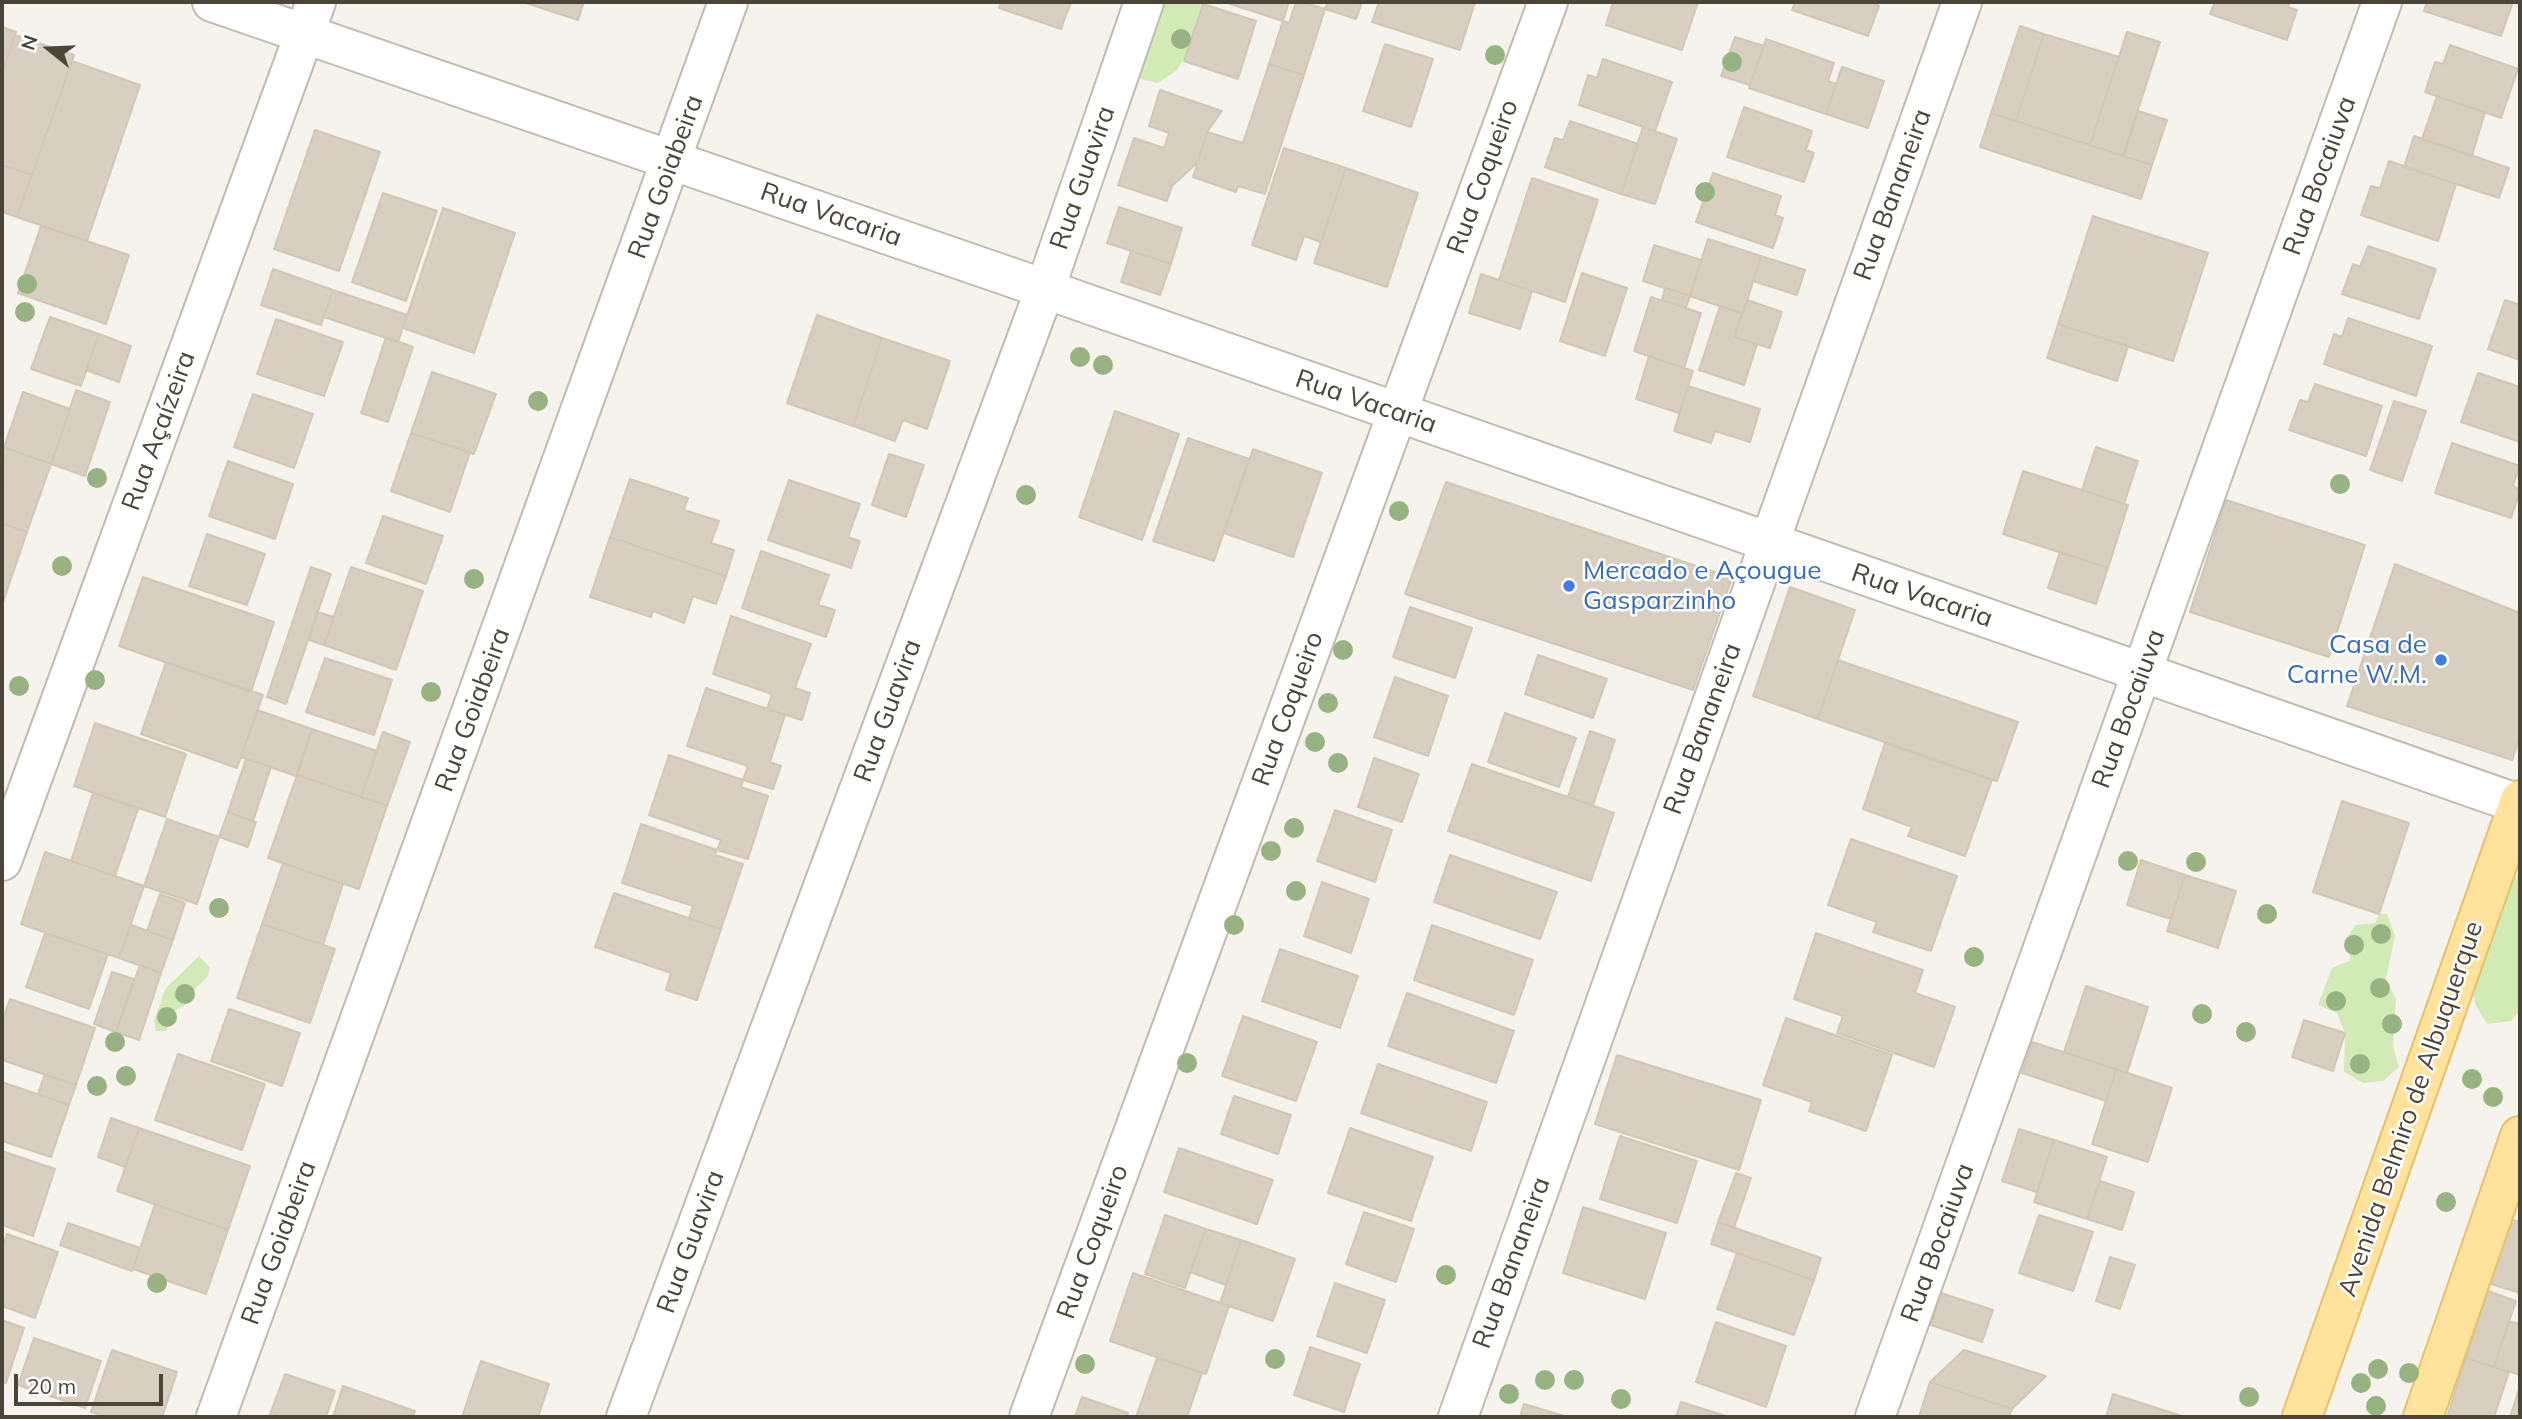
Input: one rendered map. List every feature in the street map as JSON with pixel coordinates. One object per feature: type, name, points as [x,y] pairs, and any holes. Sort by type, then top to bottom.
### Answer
[{"type":"main road","name":"Avenida Belmiro de Albuquerque","points":[[2302,1417],[2520,803]]},
{"type":"main road","points":[[2423,1417],[2520,1136]]},
{"type":"street","name":"Rua Vacaria","points":[[212,2],[310,19],[673,160],[2520,803]]},
{"type":"street","name":"Rua Goiabeira","points":[[216,1417],[728,2]]},
{"type":"street","name":"Rua Guavira","points":[[626,1417],[1045,289],[1144,2]]},
{"type":"street","name":"Rua Coqueiro","points":[[1029,1417],[1548,2]]},
{"type":"street","name":"Rua Bananeira","points":[[1458,1417],[1962,2]]},
{"type":"street","name":"Rua Bocaiuva","points":[[1875,1417],[2382,2]]},
{"type":"street","name":"Rua Açaízeira","points":[[2,861],[310,19]]},
{"type":"green space","points":[[1137,2],[1202,2],[1190,48],[1177,70],[1158,83],[1136,78]]},
{"type":"green space","points":[[2518,875],[2520,1011],[2511,1021],[2487,1024],[2476,1006],[2464,967],[2504,889]]},
{"type":"green space","points":[[2379,914],[2387,914],[2395,936],[2386,979],[2396,999],[2393,1046],[2399,1067],[2383,1081],[2363,1083],[2344,1072],[2345,1033],[2337,1013],[2318,1005],[2332,968],[2351,960],[2344,941],[2356,925],[2375,923]]},
{"type":"green space","points":[[199,956],[210,968],[207,977],[192,992],[192,1001],[174,1011],[166,1031],[156,1031],[154,1021],[165,989]]},
{"type":"building","points":[[523,2],[584,2],[578,20]]},
{"type":"building","points":[[1001,2],[1071,2],[1061,29],[999,8]]},
{"type":"building","points":[[1224,2],[1296,2],[1289,23]]},
{"type":"building","points":[[1289,2],[1303,2],[1325,9],[1304,75],[1269,64]]},
{"type":"building","points":[[1328,2],[1362,2],[1356,19],[1325,9]]},
{"type":"building","points":[[1379,2],[1475,2],[1460,50],[1372,22]]},
{"type":"building","points":[[1613,2],[1698,2],[1682,50],[1606,25]]},
{"type":"building","points":[[1795,2],[1871,2],[1879,6],[1868,36],[1792,10]]},
{"type":"building","points":[[2215,2],[2290,2],[2288,7],[2297,10],[2287,40],[2210,14]]},
{"type":"building","points":[[2427,2],[2513,2],[2501,36],[2424,11]]},
{"type":"building","points":[[1203,4],[1256,21],[1238,79],[1184,61]]},
{"type":"building","points":[[2020,26],[2044,34],[2016,121],[1991,113]]},
{"type":"building","points":[[2,27],[16,32],[2,74]]},
{"type":"building","points":[[2127,32],[2160,42],[2123,156],[2090,145]]},
{"type":"building","points":[[2044,34],[2119,57],[2090,145],[2016,121]]},
{"type":"building","points":[[15,35],[74,55],[32,175],[2,165],[2,74]]},
{"type":"building","points":[[1735,37],[1764,46],[1750,85],[1721,76]]},
{"type":"building","points":[[1766,39],[1834,63],[1828,81],[1836,84],[1826,114],[1749,88]]},
{"type":"building","points":[[1385,44],[1433,59],[1411,127],[1363,111]]},
{"type":"building","points":[[2450,45],[2518,69],[2501,118],[2425,92],[2435,62],[2443,64]]},
{"type":"building","points":[[1603,59],[1672,82],[1655,131],[1579,105],[1588,75],[1597,78]]},
{"type":"building","points":[[72,61],[140,85],[87,241],[17,217]]},
{"type":"building","points":[[1269,64],[1304,75],[1265,194],[1238,186],[1236,192],[1193,177],[1207,132],[1243,143]]},
{"type":"building","points":[[1842,67],[1884,81],[1868,128],[1826,114]]},
{"type":"building","points":[[1160,90],[1222,111],[1207,132],[1197,163],[1172,186],[1167,201],[1118,185],[1134,138],[1164,148],[1169,133],[1149,126]]},
{"type":"building","points":[[2437,96],[2485,112],[2472,156],[2422,139]]},
{"type":"building","points":[[1744,107],[1812,131],[1806,150],[1814,153],[1804,182],[1727,157]]},
{"type":"building","points":[[2138,111],[2167,120],[2152,165],[2124,156]]},
{"type":"building","points":[[1991,113],[2152,165],[2141,199],[1980,147]]},
{"type":"building","points":[[1570,121],[1638,144],[1621,194],[1545,167],[1555,138],[1563,140]]},
{"type":"building","points":[[1643,127],[1677,139],[1655,204],[1621,194]]},
{"type":"building","points":[[315,130],[380,152],[339,271],[274,249]]},
{"type":"building","points":[[2414,136],[2509,168],[2499,198],[2404,167]]},
{"type":"building","points":[[1284,148],[1346,168],[1321,242],[1304,236],[1296,260],[1252,245]]},
{"type":"building","points":[[2389,161],[2456,184],[2438,241],[2361,215],[2371,186],[2380,188]]},
{"type":"building","points":[[2,165],[32,175],[17,217],[2,212]]},
{"type":"building","points":[[1346,168],[1418,193],[1387,287],[1314,263]]},
{"type":"building","points":[[1713,173],[1781,196],[1775,215],[1783,218],[1773,248],[1696,222]]},
{"type":"building","points":[[1532,178],[1598,200],[1565,302],[1499,280]]},
{"type":"building","points":[[383,193],[437,211],[406,301],[352,282]]},
{"type":"building","points":[[1119,207],[1182,228],[1171,264],[1107,243]]},
{"type":"building","points":[[443,208],[515,233],[474,353],[403,328]]},
{"type":"building","points":[[2093,216],[2208,253],[2173,361],[2058,324]]},
{"type":"building","points":[[41,226],[129,255],[106,324],[18,293]]},
{"type":"building","points":[[1708,239],[1761,256],[1743,314],[1690,296]]},
{"type":"building","points":[[1654,245],[1701,260],[1690,296],[1643,281]]},
{"type":"building","points":[[2368,246],[2436,269],[2419,319],[2342,294],[2353,264],[2360,267]]},
{"type":"building","points":[[1131,251],[1171,264],[1160,295],[1121,282]]},
{"type":"building","points":[[1761,256],[1805,270],[1797,295],[1753,281]]},
{"type":"building","points":[[273,269],[333,290],[321,325],[261,305]]},
{"type":"building","points":[[1582,273],[1627,288],[1605,356],[1560,341]]},
{"type":"building","points":[[1481,274],[1532,291],[1520,329],[1469,313]]},
{"type":"building","points":[[1665,288],[1690,296],[1686,308],[1662,300]]},
{"type":"building","points":[[333,290],[407,315],[398,342],[324,317]]},
{"type":"building","points":[[1651,297],[1701,313],[1684,368],[1634,351]]},
{"type":"building","points":[[1747,300],[1782,312],[1770,348],[1734,337]]},
{"type":"building","points":[[2505,300],[2520,305],[2520,360],[2488,349]]},
{"type":"building","points":[[1720,306],[1742,313],[1734,337],[1757,344],[1744,385],[1699,370]]},
{"type":"building","points":[[817,315],[882,338],[853,426],[787,403]]},
{"type":"building","points":[[50,317],[99,334],[81,386],[31,369]]},
{"type":"building","points":[[2348,318],[2432,346],[2416,396],[2324,364],[2334,334],[2342,337]]},
{"type":"building","points":[[276,319],[343,342],[324,396],[257,374]]},
{"type":"building","points":[[2058,324],[2128,346],[2117,381],[2047,358]]},
{"type":"building","points":[[99,334],[131,346],[119,382],[86,370]]},
{"type":"building","points":[[386,337],[413,347],[388,422],[361,413]]},
{"type":"building","points":[[882,338],[950,361],[927,429],[903,420],[895,441],[853,426]]},
{"type":"building","points":[[1649,356],[1693,371],[1679,413],[1636,399]]},
{"type":"building","points":[[432,372],[496,394],[474,454],[411,433]]},
{"type":"building","points":[[2478,373],[2520,387],[2520,442],[2461,422]]},
{"type":"building","points":[[2315,384],[2382,406],[2366,456],[2289,430],[2300,400],[2308,402]]},
{"type":"building","points":[[1688,386],[1760,409],[1750,442],[1715,431],[1711,443],[1674,431]]},
{"type":"building","points":[[76,390],[110,402],[85,476],[51,464]]},
{"type":"building","points":[[23,392],[70,409],[51,464],[4,447]]},
{"type":"building","points":[[253,394],[313,414],[294,468],[234,447]]},
{"type":"building","points":[[2394,401],[2426,411],[2402,481],[2370,470]]},
{"type":"building","points":[[1115,411],[1179,434],[1142,540],[1079,517]]},
{"type":"building","points":[[411,433],[470,452],[450,512],[391,491]]},
{"type":"building","points":[[1188,438],[1249,459],[1214,561],[1153,541]]},
{"type":"building","points":[[2452,443],[2520,466],[2513,485],[2520,491],[2511,518],[2435,493]]},
{"type":"building","points":[[4,447],[51,464],[27,532],[2,523]]},
{"type":"building","points":[[2096,447],[2138,461],[2124,504],[2082,490]]},
{"type":"building","points":[[1253,449],[1322,473],[1293,557],[1224,533]]},
{"type":"building","points":[[889,454],[924,465],[906,517],[872,505]]},
{"type":"building","points":[[228,461],[293,484],[275,539],[209,516]]},
{"type":"building","points":[[2023,471],[2128,505],[2108,568],[2003,534]]},
{"type":"building","points":[[630,479],[688,498],[684,510],[719,521],[711,543],[734,550],[726,576],[610,537]]},
{"type":"building","points":[[789,480],[860,504],[848,537],[860,541],[851,568],[768,540]]},
{"type":"building","name":"Mercado e Açougue Gasparzinho","points":[[1446,482],[1732,578],[1693,690],[1405,594]]},
{"type":"building","points":[[2226,500],[2365,545],[2329,657],[2190,612]]},
{"type":"building","points":[[383,516],[443,536],[426,584],[366,563]]},
{"type":"building","points":[[2,523],[27,532],[2,605]]},
{"type":"building","points":[[207,534],[265,554],[247,605],[189,586]]},
{"type":"building","points":[[610,537],[726,576],[716,604],[693,596],[684,623],[653,611],[651,617],[590,597]]},
{"type":"building","points":[[761,551],[829,575],[818,605],[835,610],[826,637],[742,608]]},
{"type":"building","points":[[2060,552],[2108,568],[2096,604],[2048,588]]},
{"type":"building","name":"Casa de Carne W.M.","points":[[2395,564],[2520,613],[2520,737],[2512,760],[2347,706]]},
{"type":"building","points":[[311,567],[331,574],[286,704],[267,697]]},
{"type":"building","points":[[351,567],[423,591],[396,670],[324,645]]},
{"type":"building","points":[[143,577],[274,622],[251,692],[119,646]]},
{"type":"building","points":[[1790,587],[1855,610],[1818,719],[1753,696]]},
{"type":"building","points":[[1410,607],[1472,628],[1455,678],[1393,657]]},
{"type":"building","points":[[317,612],[334,617],[324,645],[309,640]]},
{"type":"building","points":[[731,616],[811,644],[795,688],[810,693],[802,720],[767,709],[772,694],[713,674]]},
{"type":"building","points":[[1538,655],[1607,679],[1593,718],[1525,694]]},
{"type":"building","points":[[325,658],[392,680],[374,735],[306,712]]},
{"type":"building","points":[[1838,660],[2018,722],[1997,781],[1818,719]]},
{"type":"building","points":[[166,662],[263,695],[237,768],[141,734]]},
{"type":"building","points":[[1395,677],[1448,696],[1428,756],[1374,737]]},
{"type":"building","points":[[706,688],[785,715],[770,762],[781,766],[773,789],[743,780],[748,766],[687,746]]},
{"type":"building","points":[[257,710],[312,729],[296,776],[241,757]]},
{"type":"building","points":[[1505,713],[1576,738],[1559,787],[1488,762]]},
{"type":"building","points":[[95,723],[186,754],[165,817],[74,786]]},
{"type":"building","points":[[312,729],[377,751],[361,797],[297,775]]},
{"type":"building","points":[[1590,731],[1615,740],[1593,805],[1568,797]]},
{"type":"building","points":[[383,732],[410,742],[387,806],[361,797]]},
{"type":"building","points":[[1885,743],[1992,780],[1965,856],[1908,836],[1912,827],[1863,809]]},
{"type":"building","points":[[669,755],[743,780],[741,787],[768,796],[748,859],[717,850],[721,840],[649,815]]},
{"type":"building","points":[[1374,758],[1419,774],[1402,822],[1358,807]]},
{"type":"building","points":[[246,759],[271,767],[253,821],[228,812]]},
{"type":"building","points":[[1472,764],[1614,813],[1591,881],[1448,831]]},
{"type":"building","points":[[297,775],[387,806],[359,889],[268,858]]},
{"type":"building","points":[[93,793],[138,809],[115,876],[71,861]]},
{"type":"building","points":[[2342,801],[2409,823],[2379,914],[2313,892]]},
{"type":"building","points":[[1335,810],[1392,830],[1375,882],[1317,861]]},
{"type":"building","points":[[228,812],[256,822],[248,847],[219,837]]},
{"type":"building","points":[[167,819],[219,837],[197,904],[144,886]]},
{"type":"building","points":[[641,824],[717,850],[715,855],[743,864],[721,929],[689,918],[693,906],[622,883]]},
{"type":"building","points":[[1851,839],[1957,876],[1931,951],[1873,932],[1877,922],[1828,905]]},
{"type":"building","points":[[45,852],[144,886],[119,958],[21,924]]},
{"type":"building","points":[[1450,855],[1557,892],[1540,939],[1434,902]]},
{"type":"building","points":[[2141,860],[2185,875],[2171,919],[2127,905]]},
{"type":"building","points":[[283,863],[343,884],[323,945],[262,924]]},
{"type":"building","points":[[2185,875],[2236,891],[2218,948],[2167,931]]},
{"type":"building","points":[[1322,882],[1369,899],[1351,953],[1304,936]]},
{"type":"building","points":[[614,893],[721,929],[697,1000],[666,990],[671,973],[595,947]]},
{"type":"building","points":[[160,894],[185,903],[173,940],[147,931]]},
{"type":"building","points":[[262,924],[335,949],[310,1023],[237,998]]},
{"type":"building","points":[[131,925],[173,940],[161,973],[119,958]]},
{"type":"building","points":[[1432,925],[1533,960],[1514,1015],[1414,980]]},
{"type":"building","points":[[45,933],[108,954],[89,1009],[26,987]]},
{"type":"building","points":[[1816,933],[1923,970],[1915,993],[1955,1007],[1934,1067],[1837,1033],[1843,1016],[1794,999]]},
{"type":"building","points":[[1280,949],[1358,976],[1340,1028],[1262,1001]]},
{"type":"building","points":[[140,965],[161,973],[139,1040],[116,1032]]},
{"type":"building","points":[[112,972],[134,979],[116,1032],[94,1024]]},
{"type":"building","points":[[2086,986],[2148,1007],[2127,1073],[2064,1052]]},
{"type":"building","points":[[1407,993],[1514,1031],[1496,1083],[1388,1046]]},
{"type":"building","points":[[10,999],[95,1028],[76,1085],[2,1060],[2,1022]]},
{"type":"building","points":[[229,1009],[300,1033],[282,1086],[211,1061]]},
{"type":"building","points":[[1243,1016],[1317,1042],[1296,1101],[1222,1076]]},
{"type":"building","points":[[1786,1018],[1892,1055],[1866,1131],[1809,1111],[1812,1102],[1763,1085]]},
{"type":"building","points":[[2304,1020],[2345,1033],[2333,1071],[2292,1057]]},
{"type":"building","points":[[2032,1042],[2116,1069],[2106,1101],[2022,1073]]},
{"type":"building","points":[[178,1054],[265,1084],[242,1150],[155,1120]]},
{"type":"building","points":[[1617,1055],[1761,1100],[1739,1170],[1595,1124]]},
{"type":"building","points":[[1378,1064],[1487,1102],[1471,1151],[1361,1113]]},
{"type":"building","points":[[2116,1069],[2172,1088],[2148,1162],[2092,1144]]},
{"type":"building","points":[[45,1074],[76,1085],[69,1105],[38,1094]]},
{"type":"building","points":[[2,1082],[69,1105],[51,1157],[2,1141]]},
{"type":"building","points":[[1234,1096],[1291,1115],[1278,1154],[1221,1134]]},
{"type":"building","points":[[111,1118],[139,1128],[125,1167],[98,1157]]},
{"type":"building","points":[[139,1128],[250,1166],[228,1230],[117,1191]]},
{"type":"building","points":[[1350,1128],[1433,1157],[1411,1221],[1328,1193]]},
{"type":"building","points":[[2019,1129],[2054,1140],[2037,1192],[2002,1181]]},
{"type":"building","points":[[1620,1136],[1697,1161],[1677,1223],[1600,1199]]},
{"type":"building","points":[[2054,1140],[2107,1157],[2087,1219],[2034,1202]]},
{"type":"building","points":[[1179,1148],[1273,1180],[1257,1224],[1164,1192]]},
{"type":"building","points":[[2,1151],[55,1169],[33,1236],[2,1225]]},
{"type":"building","points":[[1736,1173],[1751,1178],[1734,1228],[1718,1222]]},
{"type":"building","points":[[2100,1181],[2134,1192],[2122,1230],[2087,1219]]},
{"type":"building","points":[[155,1204],[228,1230],[206,1294],[133,1269]]},
{"type":"building","points":[[1583,1207],[1666,1233],[1645,1299],[1563,1273]]},
{"type":"building","points":[[1364,1212],[1414,1229],[1396,1282],[1346,1264]]},
{"type":"building","points":[[1165,1215],[1206,1229],[1185,1288],[1145,1274]]},
{"type":"building","points":[[2039,1215],[2093,1232],[2073,1291],[2019,1273]]},
{"type":"building","points":[[2509,1219],[2520,1222],[2520,1293],[2488,1283]]},
{"type":"building","points":[[1718,1222],[1821,1258],[1814,1280],[1711,1244]]},
{"type":"building","points":[[68,1223],[140,1248],[132,1271],[60,1245]]},
{"type":"building","points":[[1206,1229],[1241,1240],[1226,1285],[1190,1272]]},
{"type":"building","points":[[7,1234],[58,1252],[35,1318],[2,1306],[2,1250]]},
{"type":"building","points":[[1241,1240],[1295,1259],[1273,1321],[1220,1303]]},
{"type":"building","points":[[1737,1253],[1814,1280],[1794,1335],[1717,1309]]},
{"type":"building","points":[[2110,1257],[2135,1265],[2120,1309],[2096,1301]]},
{"type":"building","points":[[1133,1273],[1229,1306],[1206,1374],[1110,1341]]},
{"type":"building","points":[[1335,1283],[1385,1300],[1367,1353],[1317,1336]]},
{"type":"building","points":[[2488,1291],[2516,1301],[2494,1367],[2466,1358]]},
{"type":"building","points":[[1941,1293],[1993,1310],[1982,1342],[1931,1325]]},
{"type":"building","points":[[2,1320],[24,1328],[6,1383],[2,1382]]},
{"type":"building","points":[[2509,1321],[2520,1324],[2520,1375],[2494,1367]]},
{"type":"building","points":[[1716,1322],[1786,1346],[1766,1407],[1696,1382]]},
{"type":"building","points":[[34,1338],[101,1361],[85,1408],[18,1385]]},
{"type":"building","points":[[1310,1347],[1360,1364],[1344,1412],[1294,1395]]},
{"type":"building","points":[[112,1350],[177,1372],[162,1417],[108,1417],[91,1412]]},
{"type":"building","points":[[1964,1350],[2046,1376],[2012,1409],[1930,1382]]},
{"type":"building","points":[[1157,1358],[1202,1373],[1187,1417],[1136,1417]]},
{"type":"building","points":[[2466,1358],[2509,1372],[2494,1417],[2447,1417]]},
{"type":"building","points":[[481,1361],[549,1384],[538,1417],[462,1417]]},
{"type":"building","points":[[285,1374],[335,1391],[326,1417],[269,1417]]},
{"type":"building","points":[[1930,1382],[2012,1409],[2009,1417],[1919,1417]]},
{"type":"building","points":[[343,1386],[415,1411],[413,1417],[333,1417]]},
{"type":"building","points":[[2520,1386],[2520,1417],[2510,1417]]},
{"type":"building","points":[[2113,1394],[2185,1417],[2106,1417]]},
{"type":"building","points":[[1082,1397],[1128,1413],[1127,1417],[1075,1417]]},
{"type":"building","points":[[1681,1402],[1729,1417],[1676,1417]]},
{"type":"building","points":[[1524,1404],[1568,1417],[1520,1417]]},
{"type":"place","name":"Mercado e Açougue Gasparzinho","points":[[1569,586]]},
{"type":"place","name":"Casa de Carne W.M.","points":[[2441,660]]}]
